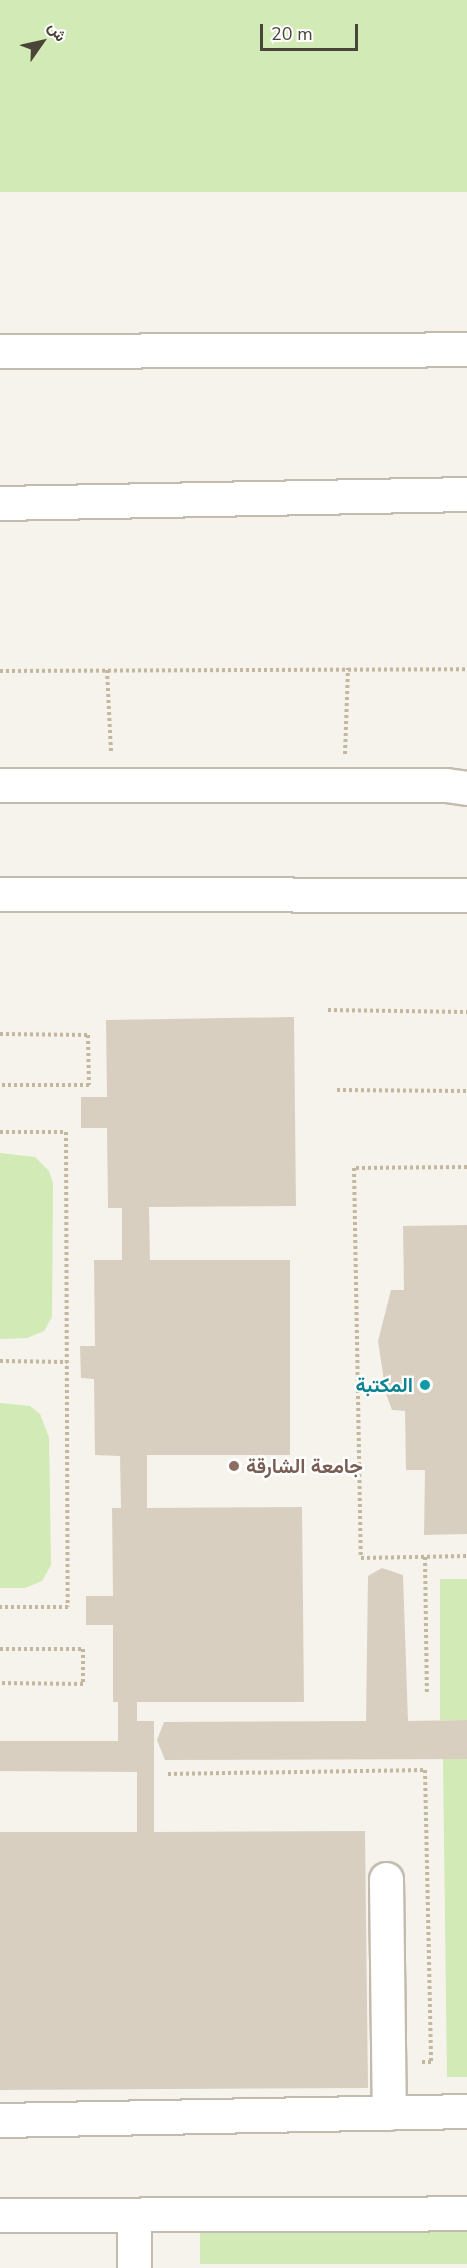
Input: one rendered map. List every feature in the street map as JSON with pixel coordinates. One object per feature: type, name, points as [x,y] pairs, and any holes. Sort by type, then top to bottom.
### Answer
[{"type":"street","points":[[0,351],[467,349]]},
{"type":"street","points":[[0,503],[467,494]]},
{"type":"street","points":[[0,785],[344,785],[467,788]]},
{"type":"street","points":[[0,894],[467,895]]},
{"type":"street","points":[[386,1879],[388,2113]]},
{"type":"street","points":[[0,2120],[467,2111]]},
{"type":"street","points":[[0,2215],[467,2213]]},
{"type":"street","points":[[134,2215],[134,2268]]},
{"type":"path","points":[[344,785],[348,668]]},
{"type":"path","points":[[0,671],[467,669]]},
{"type":"path","points":[[107,670],[112,785]]},
{"type":"path","points":[[328,1010],[467,1012]]},
{"type":"path","points":[[0,1034],[88,1035],[88,1085],[0,1085]]},
{"type":"path","points":[[337,1090],[467,1091]]},
{"type":"path","points":[[0,1132],[66,1132],[68,1607],[0,1607]]},
{"type":"path","points":[[467,1167],[354,1168],[361,1558],[467,1556]]},
{"type":"path","points":[[0,1361],[67,1362]]},
{"type":"path","points":[[426,1557],[427,1694]]},
{"type":"path","points":[[0,1649],[83,1649],[83,1684],[0,1683]]},
{"type":"green space","points":[[0,0],[467,0],[467,192],[0,192]]},
{"type":"green space","points":[[0,1153],[35,1157],[49,1171],[53,1183],[52,1317],[44,1331],[27,1338],[0,1339]]},
{"type":"green space","points":[[0,1403],[30,1406],[40,1414],[49,1437],[51,1565],[42,1581],[25,1588],[0,1588]]},
{"type":"green space","points":[[440,1579],[467,1579],[467,1720],[440,1720]]},
{"type":"green space","points":[[443,1759],[467,1759],[467,2077],[447,2077]]},
{"type":"green space","points":[[200,2227],[467,2227],[467,2264],[200,2264]]},
{"type":"building","points":[[294,1017],[296,1206],[149,1207],[150,1260],[290,1260],[290,1455],[147,1455],[147,1508],[302,1507],[304,1702],[137,1702],[137,1721],[154,1721],[154,1832],[365,1831],[368,2088],[0,2090],[0,1832],[137,1832],[137,1772],[0,1771],[0,1741],[118,1741],[118,1702],[113,1702],[113,1625],[86,1625],[86,1596],[113,1596],[112,1508],[121,1508],[120,1456],[95,1455],[94,1379],[81,1378],[80,1346],[95,1346],[94,1260],[122,1260],[122,1208],[108,1208],[107,1128],[81,1128],[81,1097],[107,1097],[106,1020]]},
{"type":"building","name":"المكتبة","points":[[467,1225],[467,1534],[424,1535],[425,1470],[406,1470],[405,1411],[392,1410],[386,1394],[378,1341],[391,1290],[404,1290],[403,1226]]},
{"type":"building","points":[[382,1568],[403,1575],[408,1721],[467,1720],[467,1759],[165,1760],[157,1740],[164,1722],[366,1721],[368,1576]]},
{"type":"place","name":"المكتبة","points":[[425,1385]]},
{"type":"place","name":"جامعة الشارقة","points":[[234,1466]]}]
